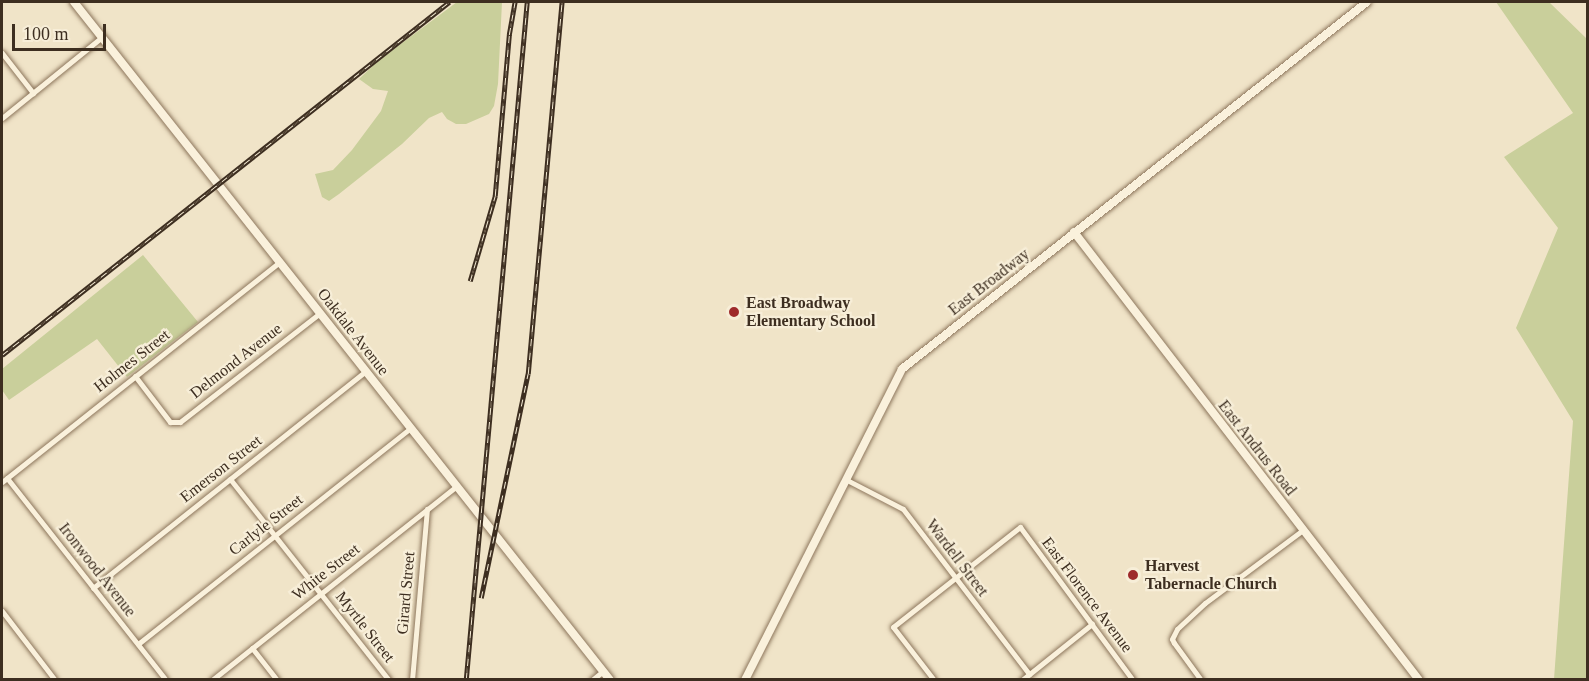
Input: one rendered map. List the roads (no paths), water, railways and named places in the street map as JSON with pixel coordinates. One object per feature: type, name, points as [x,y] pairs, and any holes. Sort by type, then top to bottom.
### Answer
[{"type":"street","name":"Oakdale Avenue","points":[[74,2],[610,680]]},
{"type":"street","name":"East Broadway","points":[[745,680],[902,369],[1367,2]]},
{"type":"street","points":[[2,118],[102,37]]},
{"type":"street","points":[[2,53],[33,93]]},
{"type":"street","name":"East Andrus Road","points":[[1074,232],[1419,680]]},
{"type":"street","name":"Holmes Street","points":[[2,482],[280,262]]},
{"type":"street","name":"Delmond Avenue","points":[[135,376],[167,418],[173,423],[183,420],[320,312]]},
{"type":"street","name":"Emerson Street","points":[[93,588],[366,371]]},
{"type":"street","name":"Carlyle Street","points":[[138,644],[411,428]]},
{"type":"street","name":"Ironwood Avenue","points":[[7,478],[166,680]]},
{"type":"street","name":"Myrtle Street","points":[[230,479],[389,680]]},
{"type":"street","name":"Wardell Street","points":[[845,479],[903,509],[1029,674]]},
{"type":"street","name":"White Street","points":[[212,680],[457,486]]},
{"type":"street","name":"Girard Street","points":[[412,680],[427,509]]},
{"type":"street","name":"East Florence Avenue","points":[[955,578],[1020,527],[1133,680]]},
{"type":"street","points":[[1201,680],[1172,639],[1177,629],[1205,603],[1303,530]]},
{"type":"street","points":[[934,680],[893,627],[955,578]]},
{"type":"street","points":[[2,611],[55,680]]},
{"type":"street","points":[[1022,680],[1092,624]]},
{"type":"street","points":[[252,648],[277,680]]},
{"type":"street","points":[[592,680],[603,671]]},
{"type":"railway","points":[[2,355],[449,2]]},
{"type":"railway","points":[[470,281],[495,196],[509,35],[515,2]]},
{"type":"railway","points":[[466,680],[527,2]]},
{"type":"railway","points":[[481,598],[528,374],[562,2]]},
{"type":"place","name":"East Broadway Elementary School","points":[[734,312]]},
{"type":"place","name":"Harvest Tabernacle Church","points":[[1133,575]]}]
